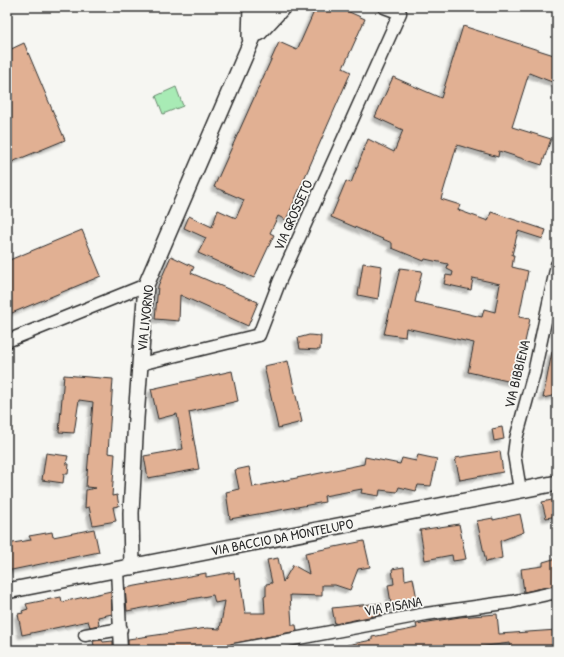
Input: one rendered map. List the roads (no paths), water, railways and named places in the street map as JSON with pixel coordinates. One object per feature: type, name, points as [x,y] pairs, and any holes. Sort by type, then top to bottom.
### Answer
[{"type":"street","name":"VIA LIVORNO","points":[[250,42],[251,7]]},
{"type":"street","name":"VIA LIVORNO","points":[[132,567],[131,513],[146,285],[266,7]]},
{"type":"street","name":"VIA LIVORNO","points":[[250,42],[283,7]]},
{"type":"street","name":"VIA GROSSETO","points":[[140,364],[259,335],[280,280],[400,13],[384,7]]},
{"type":"street","name":"VIA BIBBIENA","points":[[520,490],[514,454],[516,439],[534,373],[557,265]]},
{"type":"street","points":[[7,341],[146,285]]},
{"type":"street","name":"VIA BACCIO DA MONTELUPO","points":[[7,591],[557,483]]},
{"type":"street","points":[[117,570],[121,650]]},
{"type":"street","name":"VIA PISANA","points":[[234,650],[419,616],[511,602],[557,592]]},
{"type":"street","points":[[85,635],[121,629]]}]
